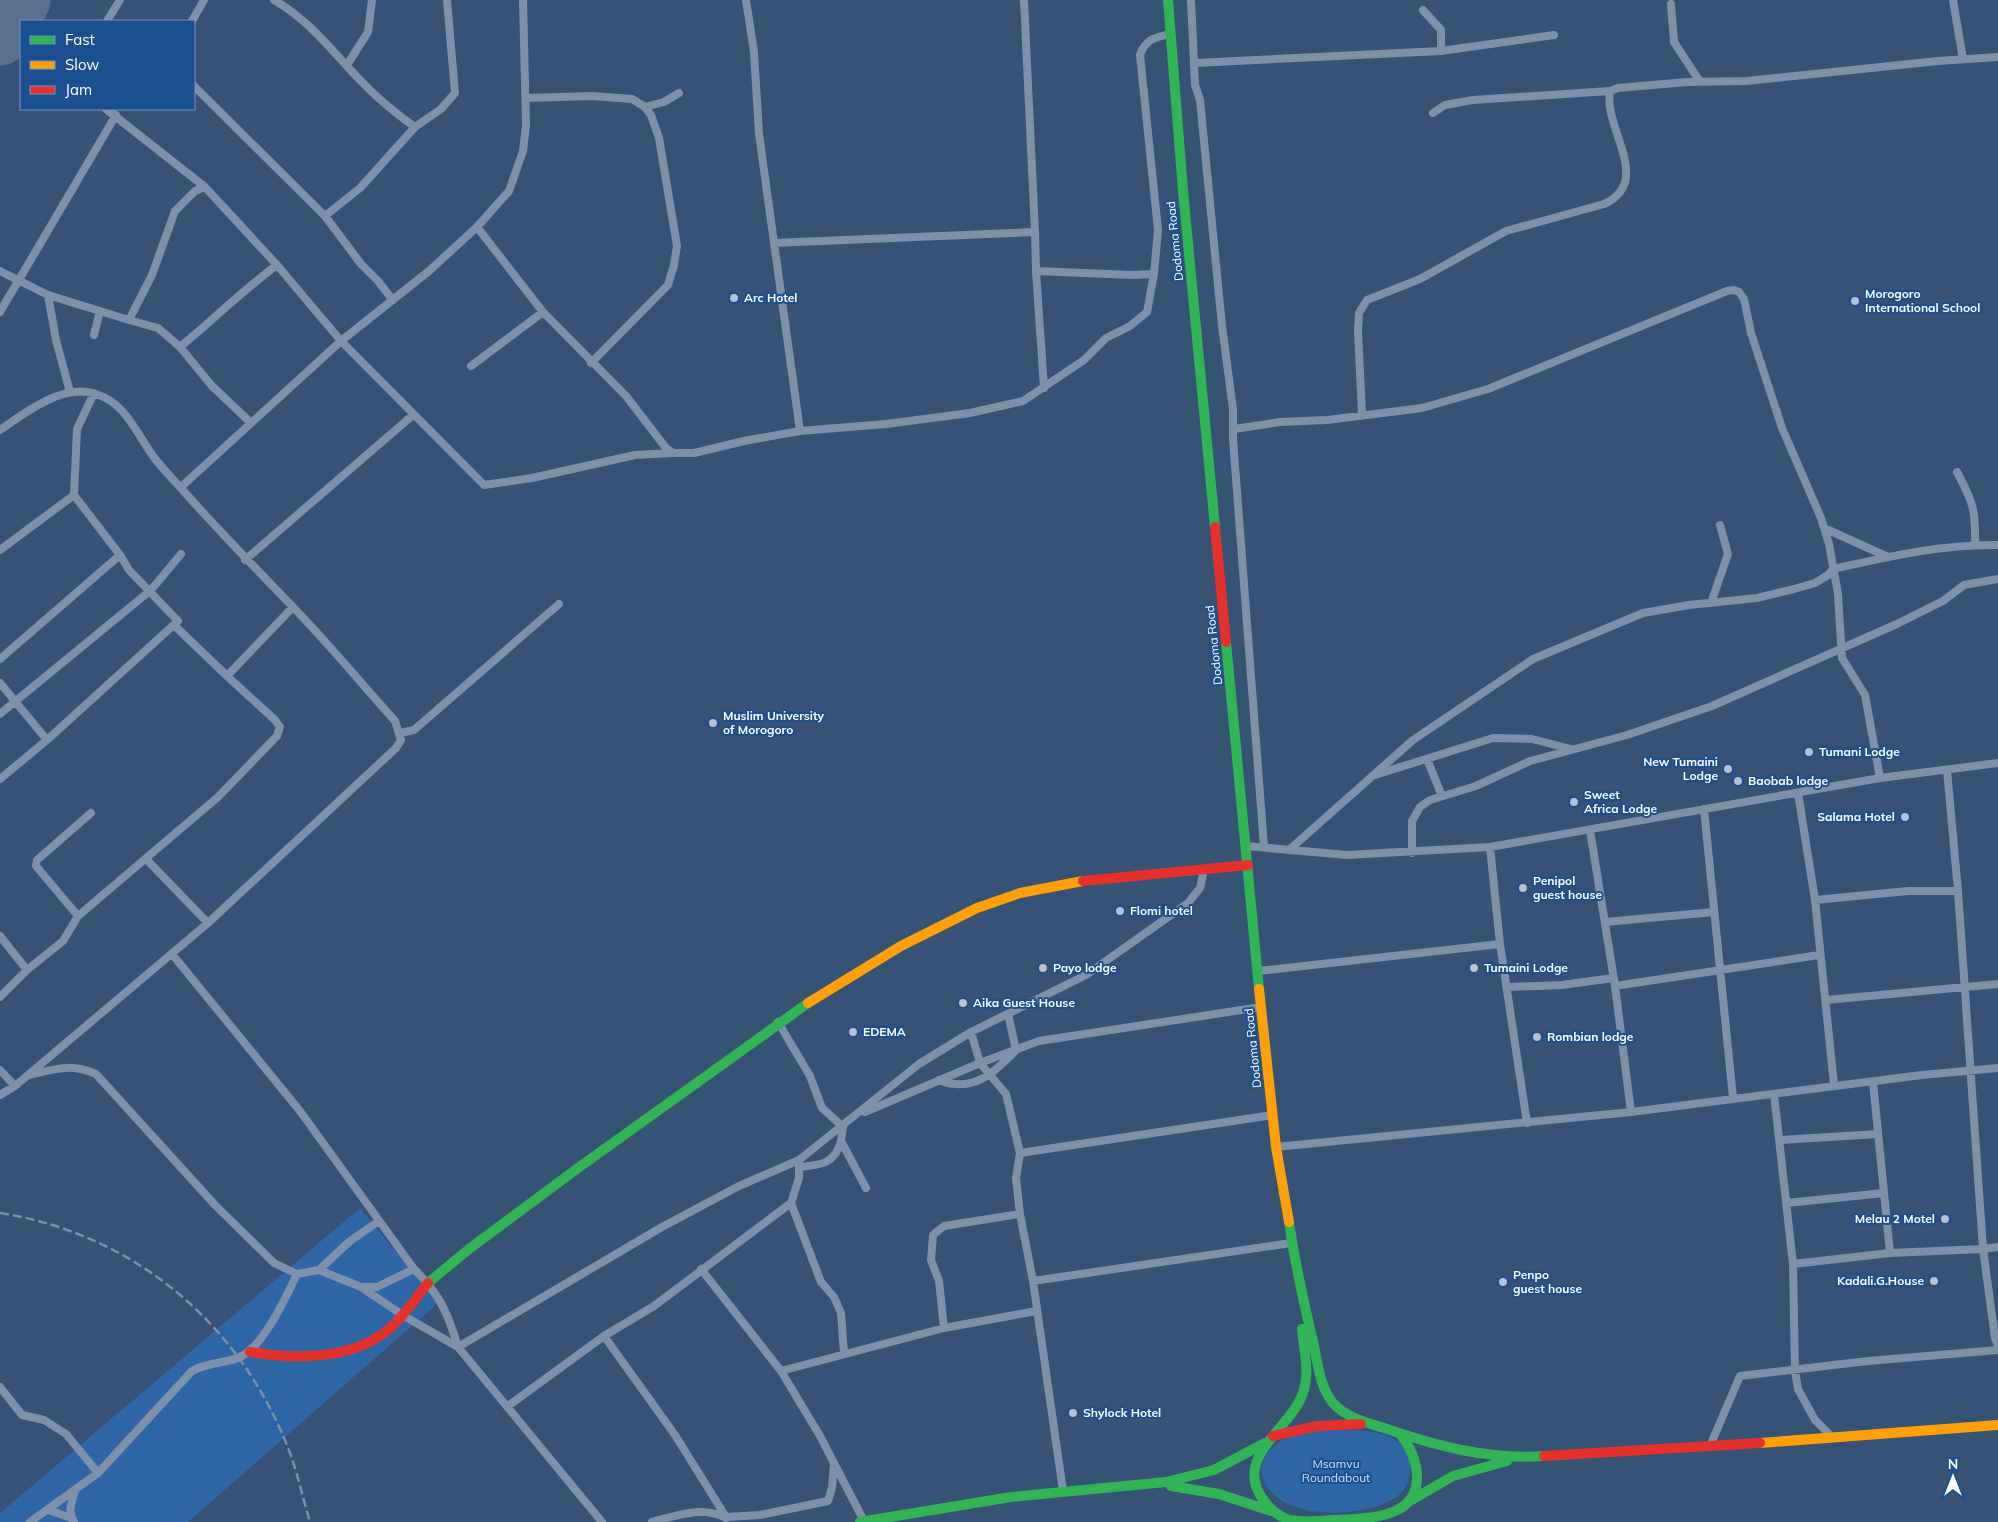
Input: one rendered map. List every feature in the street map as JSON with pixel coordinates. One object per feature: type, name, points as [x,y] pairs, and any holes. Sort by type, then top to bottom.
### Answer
[{"type":"main road","name":"Dodoma Road","points":[[1168,0],[1184,201],[1276,1147],[1299,1285],[1324,1388],[1334,1404],[1345,1413],[1381,1427]]},
{"type":"main road","points":[[250,1352],[266,1356],[285,1356],[339,1352],[372,1342],[404,1316],[429,1283],[444,1268],[542,1194],[778,1022],[876,960],[935,928],[993,902],[1037,890],[1086,881],[1248,865]]},
{"type":"main road","name":"Dodoma Road","points":[[1271,1438],[1301,1397],[1306,1379],[1299,1285]]},
{"type":"main road","points":[[862,1522],[1063,1491],[1158,1485],[1182,1480],[1222,1468],[1271,1438],[1293,1429],[1327,1423],[1361,1424],[1381,1427],[1456,1450],[1518,1458],[1709,1447],[1998,1425]]},
{"type":"main road","points":[[1386,1522],[1416,1488],[1419,1468],[1412,1447],[1400,1433]]},
{"type":"main road","points":[[1271,1438],[1256,1463],[1255,1481],[1263,1500],[1293,1522],[1354,1520],[1399,1509],[1453,1476],[1518,1458]]},
{"type":"main road","points":[[1158,1485],[1219,1494],[1282,1515]]},
{"type":"street","points":[[108,20],[120,0]]},
{"type":"street","points":[[193,20],[204,0]]},
{"type":"street","points":[[274,0],[296,14],[347,65],[359,80],[415,127]]},
{"type":"street","points":[[347,65],[368,32],[372,0]]},
{"type":"street","points":[[325,216],[360,188],[415,127],[441,109],[455,93],[446,0]]},
{"type":"street","points":[[181,487],[250,422],[308,373],[342,341],[428,271],[477,227],[509,191],[523,151],[526,98],[523,0]]},
{"type":"street","points":[[746,0],[754,52],[759,134],[800,431]]},
{"type":"street","points":[[1024,0],[1036,271],[1044,388]]},
{"type":"street","points":[[1191,0],[1195,85],[1200,100],[1234,429],[1264,847]]},
{"type":"street","points":[[1953,0],[1963,59]]},
{"type":"street","points":[[1671,4],[1674,42],[1700,82]]},
{"type":"street","points":[[1423,10],[1441,30],[1441,51]]},
{"type":"street","points":[[108,110],[205,186],[277,265],[342,341],[484,486],[532,478],[635,455],[694,453],[800,431],[886,424],[998,408],[1023,402],[1084,360],[1101,342],[1130,326],[1147,312],[1154,274],[1158,230],[1140,55],[1143,46],[1155,37],[1171,34]]},
{"type":"street","points":[[1195,63],[1441,51],[1554,35]]},
{"type":"street","points":[[1433,113],[1445,105],[1473,100],[1610,91],[1618,88],[1700,82],[1746,81],[1785,75],[1998,57]]},
{"type":"street","points":[[195,87],[325,216],[361,264],[392,299]]},
{"type":"street","points":[[1362,415],[1358,330],[1359,312],[1367,300],[1420,278],[1506,231],[1604,204],[1615,199],[1621,193],[1626,174],[1626,160],[1608,101],[1610,91]]},
{"type":"street","points":[[645,107],[664,102],[679,93]]},
{"type":"street","points":[[526,98],[616,97],[632,99],[645,107],[656,124],[663,154],[677,246],[674,265],[668,285],[591,363]]},
{"type":"street","points":[[0,312],[116,115]]},
{"type":"street","points":[[129,320],[152,275],[175,211],[195,192],[205,186]]},
{"type":"street","points":[[477,227],[543,312],[591,363],[626,396],[666,448],[673,453]]},
{"type":"street","points":[[774,243],[1035,232]]},
{"type":"street","points":[[180,347],[225,310],[248,287],[277,265]]},
{"type":"street","points":[[0,271],[18,282],[48,295],[158,328],[180,347],[212,386],[250,422]]},
{"type":"street","points":[[1036,271],[1132,275],[1154,274]]},
{"type":"street","points":[[1234,429],[1280,422],[1327,420],[1422,408],[1488,389],[1734,290],[1739,292],[1744,299],[1751,333],[1782,428],[1824,528],[1839,603],[1841,650],[1846,668],[1865,695],[1880,778]]},
{"type":"street","points":[[48,295],[56,340],[70,392]]},
{"type":"street","points":[[94,335],[100,311]]},
{"type":"street","points":[[471,366],[543,312]]},
{"type":"street","points":[[0,430],[28,410],[70,392],[94,393],[104,396],[118,407],[134,424],[153,456],[245,560],[293,607],[396,722],[401,740],[396,748],[208,923],[14,1086],[0,1095]]},
{"type":"street","points":[[0,779],[48,740],[175,626],[178,621],[151,590],[129,570],[120,555],[74,495],[77,429],[94,393]]},
{"type":"street","points":[[245,560],[413,415]]},
{"type":"street","points":[[1957,472],[1972,500],[1976,523],[1975,545]]},
{"type":"street","points":[[0,550],[74,495]]},
{"type":"street","points":[[1711,603],[1728,554],[1720,525]]},
{"type":"street","points":[[1824,528],[1888,557]]},
{"type":"street","points":[[1289,850],[1370,776],[1413,740],[1533,659],[1589,637],[1636,615],[1656,610],[1757,598],[1809,586],[1828,575],[1833,569],[1888,557],[1975,545],[1998,545]]},
{"type":"street","points":[[0,714],[14,700],[151,590],[181,554]]},
{"type":"street","points":[[0,659],[120,555]]},
{"type":"street","points":[[1412,852],[1412,822],[1420,807],[1430,800],[1476,786],[1530,761],[1691,714],[1841,650],[1943,601],[1964,585],[1998,579]]},
{"type":"street","points":[[400,733],[414,730],[559,604]]},
{"type":"street","points":[[227,676],[293,607]]},
{"type":"street","points":[[0,998],[27,970],[63,941],[78,916],[218,797],[280,731],[275,720],[175,626]]},
{"type":"street","points":[[0,683],[48,740]]},
{"type":"street","points":[[1370,776],[1493,738],[1532,739],[1573,750]]},
{"type":"street","points":[[1427,759],[1442,796]]},
{"type":"street","points":[[1246,846],[1347,855],[1490,847],[1880,778],[1998,763]]},
{"type":"street","points":[[1947,770],[1966,988],[1983,1249],[1994,1330],[1998,1346]]},
{"type":"street","points":[[1798,793],[1815,900],[1819,955],[1826,1000],[1834,1085]]},
{"type":"street","points":[[1704,809],[1734,1098]]},
{"type":"street","points":[[78,916],[36,866],[37,860],[91,813]]},
{"type":"street","points":[[1590,830],[1614,982],[1631,1112]]},
{"type":"street","points":[[1490,847],[1500,944],[1527,1123]]},
{"type":"street","points":[[146,859],[208,923]]},
{"type":"street","points":[[508,1406],[604,1336],[654,1306],[791,1203],[799,1178],[799,1164],[919,1064],[971,1032],[1086,975],[1188,904],[1200,888],[1204,870]]},
{"type":"street","points":[[1815,900],[1908,891],[1958,890]]},
{"type":"street","points":[[1605,922],[1714,912]]},
{"type":"street","points":[[0,936],[27,970]]},
{"type":"street","points":[[1258,971],[1500,944]]},
{"type":"street","points":[[172,954],[300,1111],[414,1269],[429,1283],[449,1315],[458,1347]]},
{"type":"street","points":[[1508,987],[1679,978],[1722,969],[1819,955]]},
{"type":"street","points":[[1826,1000],[1998,984]]},
{"type":"street","points":[[855,1117],[980,1063],[1039,1041],[1261,1007]]},
{"type":"street","points":[[1008,1014],[1016,1050]]},
{"type":"street","points":[[778,1022],[810,1076],[822,1108],[842,1127]]},
{"type":"street","points":[[971,1032],[980,1063],[1006,1094],[1020,1153],[1016,1178],[1020,1214],[1063,1491]]},
{"type":"street","points":[[939,1080],[948,1084],[967,1083],[991,1075],[1016,1050]]},
{"type":"street","points":[[27,1075],[65,1067],[82,1069],[96,1074],[215,1205],[274,1263],[297,1274],[319,1270],[361,1287],[404,1316],[458,1347],[602,1522]]},
{"type":"street","points":[[1276,1147],[1631,1112],[1834,1085],[1998,1068]]},
{"type":"street","points":[[0,1070],[14,1086]]},
{"type":"street","points":[[1873,1082],[1890,1253]]},
{"type":"street","points":[[1774,1094],[1793,1264],[1795,1371],[1798,1389],[1815,1420],[1834,1438]]},
{"type":"street","points":[[1020,1153],[1273,1115]]},
{"type":"street","points":[[458,1347],[662,1227],[739,1186],[799,1164],[824,1164],[838,1152],[842,1127]]},
{"type":"street","points":[[1780,1140],[1878,1134]]},
{"type":"street","points":[[841,1141],[866,1188]]},
{"type":"street","points":[[1787,1203],[1884,1193]]},
{"type":"street","points":[[791,1203],[821,1282],[834,1297],[841,1313],[844,1353]]},
{"type":"street","points":[[944,1328],[938,1281],[931,1260],[933,1235],[939,1228],[944,1226],[1020,1214]]},
{"type":"street","points":[[319,1270],[350,1241],[379,1220]]},
{"type":"street","points":[[1032,1282],[1291,1243]]},
{"type":"street","points":[[1793,1264],[1890,1253],[1998,1247]]},
{"type":"street","points":[[361,1287],[377,1287],[414,1269]]},
{"type":"street","points":[[701,1269],[781,1371],[820,1436],[862,1522]]},
{"type":"street","points":[[30,1522],[98,1473],[192,1371],[204,1365],[239,1357],[250,1352],[277,1315],[297,1274]]},
{"type":"street","points":[[781,1371],[944,1328],[1036,1311]]},
{"type":"street","points":[[604,1336],[675,1435],[727,1520]]},
{"type":"street","points":[[1709,1447],[1740,1376],[1878,1360],[1998,1350]]},
{"type":"street","points":[[0,1387],[22,1415],[44,1420],[66,1434],[98,1473]]},
{"type":"street","points":[[652,1522],[690,1512],[710,1511],[727,1520],[828,1501],[832,1488],[834,1464]]},
{"type":"street","points":[[73,1520],[70,1506],[76,1490]]},
{"type":"street","points":[[49,1510],[73,1520]]},
{"type":"green space","points":[[360,1208],[438,1303],[188,1522],[0,1522],[0,1513]]},
{"type":"green space","name":"Msamvu Roundabout","points":[[1322,1430],[1360,1430],[1389,1436],[1401,1443],[1406,1450],[1409,1458],[1410,1476],[1407,1485],[1395,1498],[1381,1505],[1346,1512],[1307,1510],[1290,1505],[1276,1497],[1264,1482],[1262,1471],[1264,1460],[1274,1446],[1284,1439],[1296,1434]]},
{"type":"runway","points":[[0,36],[21,0]]},
{"type":"railway","points":[[0,1213],[49,1224],[96,1241],[138,1264],[178,1293],[213,1326],[243,1364],[269,1407],[290,1453],[310,1522]]},
{"type":"traffic: fast","points":[[1168,0],[1183,191],[1215,527]]},
{"type":"traffic: fast","points":[[1226,642],[1259,989]]},
{"type":"traffic: fast","points":[[428,1283],[469,1249],[578,1168],[808,1003]]},
{"type":"traffic: fast","points":[[1289,1222],[1320,1376],[1325,1390],[1338,1408],[1364,1422],[1443,1446],[1503,1456],[1544,1456]]},
{"type":"traffic: fast","points":[[1302,1329],[1306,1369],[1303,1393],[1287,1420],[1266,1445],[1258,1458],[1254,1472],[1256,1486],[1265,1502],[1286,1519],[1299,1521],[1365,1518],[1381,1516],[1395,1511],[1405,1505],[1412,1496],[1417,1476],[1412,1453],[1400,1434]]},
{"type":"traffic: fast","points":[[860,1522],[1011,1497],[1166,1482],[1214,1470],[1265,1443]]},
{"type":"traffic: fast","points":[[1410,1501],[1453,1476],[1507,1461]]},
{"type":"traffic: fast","points":[[1171,1486],[1219,1494],[1271,1511]]},
{"type":"traffic: slow","points":[[808,1003],[901,946],[977,908],[1020,893],[1083,881]]},
{"type":"traffic: slow","points":[[1259,989],[1276,1147],[1289,1222]]},
{"type":"traffic: slow","points":[[1760,1443],[1998,1425]]},
{"type":"traffic: jam","points":[[1215,527],[1226,642]]},
{"type":"traffic: jam","points":[[1083,881],[1248,865]]},
{"type":"traffic: jam","points":[[250,1352],[304,1356],[341,1352],[358,1347],[389,1329],[405,1313],[428,1283]]},
{"type":"traffic: jam","points":[[1273,1436],[1317,1426],[1361,1424]]},
{"type":"traffic: jam","points":[[1544,1456],[1760,1443]]},
{"type":"place","name":"Arc Hotel","points":[[734,298]]},
{"type":"place","name":"Morogoro International School","points":[[1855,301]]},
{"type":"place","name":"Muslim University of Morogoro","points":[[713,723]]},
{"type":"place","name":"Tumani Lodge","points":[[1809,752]]},
{"type":"place","name":"New Tumaini Lodge","points":[[1728,769]]},
{"type":"place","name":"Baobab lodge","points":[[1738,781]]},
{"type":"place","name":"Sweet Africa Lodge","points":[[1574,802]]},
{"type":"place","name":"Salama Hotel","points":[[1905,817]]},
{"type":"place","name":"Penipol guest house","points":[[1523,888]]},
{"type":"place","name":"Flomi hotel","points":[[1120,911]]},
{"type":"place","name":"Payo lodge","points":[[1043,968]]},
{"type":"place","name":"Tumaini Lodge","points":[[1474,968]]},
{"type":"place","name":"Aika Guest House","points":[[963,1003]]},
{"type":"place","name":"EDEMA","points":[[853,1032]]},
{"type":"place","name":"Rombian lodge","points":[[1537,1037]]},
{"type":"place","name":"Melau 2 Motel","points":[[1945,1219]]},
{"type":"place","name":"Kadali.G.House","points":[[1934,1281]]},
{"type":"place","name":"Penpo guest house","points":[[1503,1282]]},
{"type":"place","name":"Shylock Hotel","points":[[1073,1413]]}]
